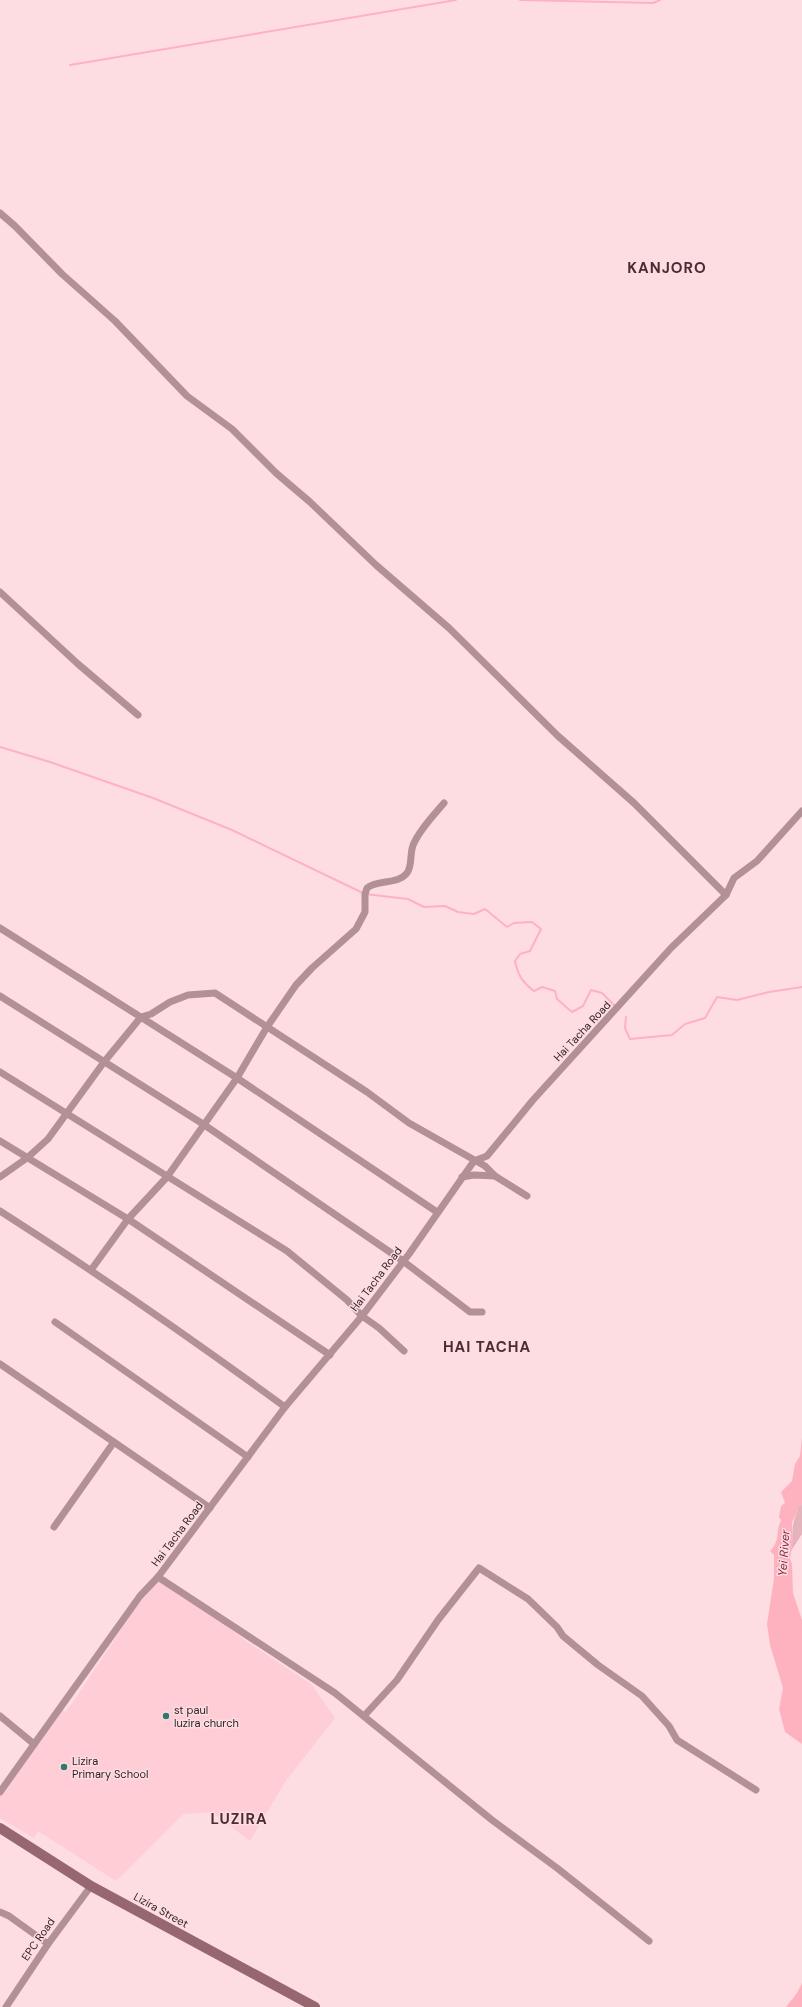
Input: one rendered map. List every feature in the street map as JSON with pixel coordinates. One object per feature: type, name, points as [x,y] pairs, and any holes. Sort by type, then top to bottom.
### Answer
[{"type":"street","points":[[0,213],[15,226],[62,274],[115,321],[187,396],[232,429],[276,473],[310,502],[376,565],[449,628],[558,736],[634,803],[726,895]]},
{"type":"street","points":[[0,592],[78,664],[138,714]]},
{"type":"street","points":[[92,1270],[128,1219],[167,1177],[236,1078],[267,1028],[302,980],[356,929],[365,912],[365,894],[367,888],[402,878],[406,873],[409,868],[413,844],[427,823],[444,803]]},
{"type":"street","name":"Hai Tacha Road","points":[[0,1792],[140,1596],[158,1577],[285,1407],[362,1316],[474,1161],[487,1156],[533,1100],[671,948],[726,895],[734,878],[757,861],[802,811]]},
{"type":"street","points":[[0,928],[236,1078],[437,1212]]},
{"type":"street","points":[[0,1177],[27,1158],[48,1139],[104,1062],[141,1018],[152,1014],[170,1002],[188,995],[215,993],[367,1092],[409,1124],[485,1166],[495,1176],[527,1196]]},
{"type":"street","points":[[0,996],[203,1124],[402,1261],[470,1312],[482,1312]]},
{"type":"street","points":[[0,1072],[287,1251],[347,1300],[362,1316],[379,1328],[404,1351]]},
{"type":"street","points":[[0,1141],[128,1219],[330,1354]]},
{"type":"street","points":[[462,1177],[474,1175],[495,1176]]},
{"type":"street","points":[[0,1211],[92,1270],[186,1335],[285,1407]]},
{"type":"street","points":[[55,1322],[248,1457]]},
{"type":"street","points":[[0,1364],[210,1508]]},
{"type":"street","points":[[54,1527],[114,1442]]},
{"type":"street","points":[[364,1716],[397,1680],[438,1620],[479,1568],[528,1599],[557,1627],[563,1636],[598,1665],[642,1696],[669,1726],[677,1740],[756,1790]]},
{"type":"street","points":[[158,1577],[335,1693],[418,1762],[649,1941]]},
{"type":"street","points":[[0,1716],[34,1744]]},
{"type":"street","name":"Lizira Street","points":[[0,1828],[91,1886],[315,2007]]},
{"type":"street","name":"EPC Road","points":[[6,2007],[48,1944],[91,1886]]},
{"type":"street","points":[[0,1912],[9,1916],[48,1944]]},
{"type":"shaded area","points":[[802,1505],[802,1534],[791,1551],[793,1526],[798,1511],[797,1507]]},
{"type":"shaded area","points":[[160,1579],[203,1608],[246,1641],[311,1684],[335,1718],[285,1782],[250,1841],[212,1812],[183,1814],[116,1881],[38,1831],[34,1838],[0,1818],[0,1792],[61,1709],[65,1712],[71,1705],[136,1607]]},
{"type":"water","name":"Yei River","points":[[802,1438],[802,1505],[797,1507],[798,1511],[792,1522],[793,1540],[790,1559],[792,1564],[793,1593],[802,1620],[802,1744],[785,1732],[779,1709],[783,1688],[770,1645],[767,1624],[774,1578],[774,1555],[770,1551],[777,1540],[778,1528],[781,1520],[779,1517],[781,1506],[785,1503],[781,1492],[792,1481],[795,1464],[800,1456]]},
{"type":"water","points":[[802,1983],[802,2007],[786,2007],[797,1993]]},
{"type":"waterway","points":[[70,65],[456,0]]},
{"type":"waterway","points":[[520,0],[653,3],[660,0]]},
{"type":"waterway","points":[[0,747],[50,762],[153,798],[232,830],[365,894],[408,899],[424,907],[445,906],[458,912],[474,914],[485,909],[507,927],[514,923],[532,922],[541,929],[530,951],[520,954],[515,961],[519,974],[526,984],[534,991],[542,987],[555,991],[557,999],[572,1012],[583,1006],[591,990],[602,993],[615,1006]]},
{"type":"waterway","points":[[626,1017],[625,1028],[630,1039],[672,1035],[685,1024],[705,1018],[717,997],[737,1000],[769,992],[802,987]]},
{"type":"place","name":"st paul luzira church","points":[[166,1716]]},
{"type":"place","name":"Lizira Primary School","points":[[64,1767]]},
{"type":"district","name":"KANJORO","points":[[667,268]]},
{"type":"district","name":"HAI TACHA","points":[[487,1347]]},
{"type":"district","name":"LUZIRA","points":[[239,1819]]}]
